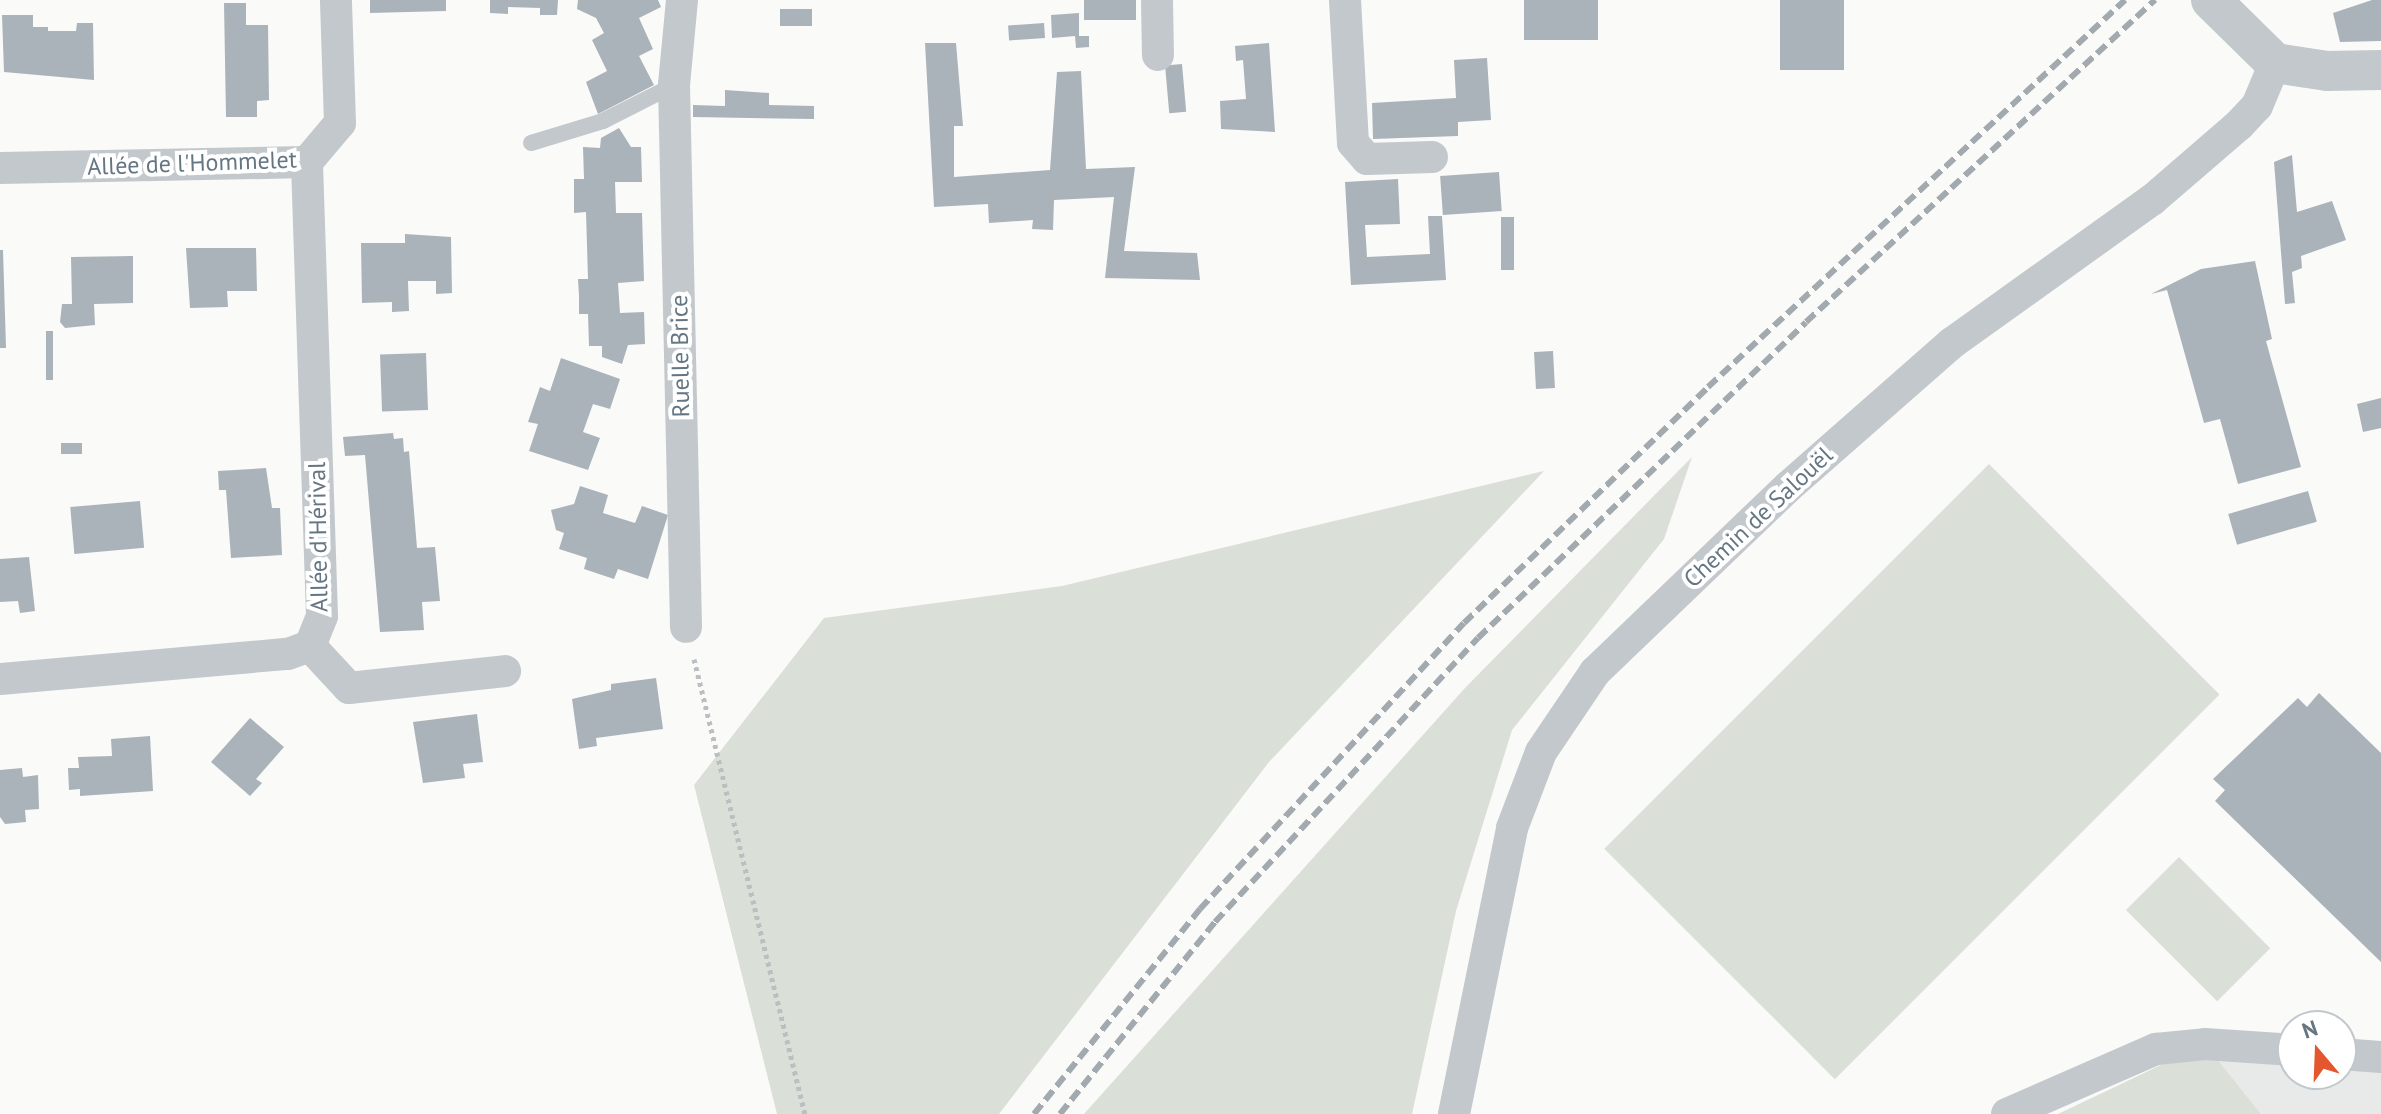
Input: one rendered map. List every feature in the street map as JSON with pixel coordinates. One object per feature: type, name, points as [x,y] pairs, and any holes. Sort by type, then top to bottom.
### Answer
[{"type":"street","name":"Allée de l'Hommelet","points":[[0,168],[307,162],[340,123],[336,0]]},
{"type":"street","name":"Ruelle Brice","points":[[682,0],[674,85],[686,627]]},
{"type":"street","points":[[1157,0],[1158,55]]},
{"type":"street","points":[[1345,0],[1353,143],[1367,159],[1432,157]]},
{"type":"street","points":[[2211,0],[2275,63],[2327,71],[2381,70]]},
{"type":"street","name":"Chemin de Salouël","points":[[1454,1114],[1512,828],[1541,752],[1595,672],[1788,487],[1952,343],[2152,200],[2239,125],[2257,106],[2275,63]]},
{"type":"street","name":"Allée d'Hérival","points":[[0,679],[288,654],[310,646],[322,616],[307,162]]},
{"type":"street","points":[[310,646],[349,688],[505,671]]},
{"type":"street","points":[[2007,1114],[2156,1049],[2205,1044],[2277,1049]]},
{"type":"street","points":[[2357,1055],[2381,1057]]},
{"type":"lane","points":[[531,143],[603,121],[674,85]]},
{"type":"path","points":[[686,627],[805,1114]]},
{"type":"shaded area","points":[[1692,457],[1664,539],[1512,730],[1456,911],[1412,1114],[1084,1114],[1465,688]]},
{"type":"shaded area","points":[[1989,464],[2220,695],[1835,1079],[1604,849]]},
{"type":"shaded area","points":[[1544,471],[1269,762],[999,1114],[777,1114],[694,785],[824,618],[1062,586]]},
{"type":"shaded area","points":[[2179,857],[2270,948],[2217,1001],[2126,910]]},
{"type":"shaded area","points":[[2205,1044],[2277,1052],[2277,1090],[2357,1090],[2357,1062],[2381,1064],[2381,1114],[2261,1114]]},
{"type":"shaded area","points":[[2205,1044],[2261,1114],[2058,1114]]},
{"type":"building","points":[[370,0],[446,0],[446,11],[370,13]]},
{"type":"building","points":[[490,0],[558,0],[557,15],[540,15],[540,8],[508,7],[508,14],[490,13]]},
{"type":"building","points":[[578,0],[658,0],[661,7],[639,18],[653,49],[639,56],[654,85],[598,114],[586,82],[607,71],[592,40],[604,33],[596,18],[577,9]]},
{"type":"building","points":[[1084,0],[1136,0],[1136,20],[1084,20]]},
{"type":"building","points":[[1524,0],[1598,0],[1598,40],[1524,40]]},
{"type":"building","points":[[1780,0],[1844,0],[1844,70],[1780,70]]},
{"type":"building","points":[[2381,0],[2381,41],[2340,42],[2333,13]]},
{"type":"building","points":[[224,3],[246,3],[246,25],[268,25],[269,100],[257,101],[257,117],[226,117]]},
{"type":"building","points":[[780,9],[812,9],[812,26],[780,26]]},
{"type":"building","points":[[1079,13],[1079,36],[1089,36],[1089,47],[1076,48],[1075,36],[1052,38],[1051,15]]},
{"type":"building","points":[[2,15],[33,15],[33,27],[48,27],[48,31],[76,31],[77,23],[93,23],[94,80],[4,72]]},
{"type":"building","points":[[1044,23],[1045,38],[1009,40],[1008,26]]},
{"type":"building","points":[[925,43],[956,43],[963,126],[954,126],[954,177],[1050,170],[1057,72],[1081,71],[1086,169],[1135,167],[1124,251],[1197,253],[1200,280],[1105,278],[1114,197],[1054,200],[1053,230],[1032,229],[1033,220],[989,223],[988,204],[934,207]]},
{"type":"building","points":[[1269,43],[1275,132],[1221,129],[1220,101],[1246,99],[1243,60],[1236,61],[1235,46]]},
{"type":"building","points":[[1487,58],[1491,120],[1458,122],[1458,136],[1373,139],[1372,103],[1456,98],[1454,60]]},
{"type":"building","points":[[1182,64],[1186,112],[1169,113],[1165,65]]},
{"type":"building","points":[[725,90],[769,93],[769,105],[814,106],[814,119],[693,117],[693,105],[725,106]]},
{"type":"building","points":[[619,128],[631,147],[641,147],[642,182],[615,182],[616,213],[642,213],[644,281],[618,283],[620,313],[644,312],[645,344],[628,345],[622,364],[602,357],[602,346],[589,346],[588,314],[579,314],[578,279],[588,279],[586,212],[574,213],[574,179],[584,179],[583,147],[600,148],[601,138]]},
{"type":"building","points":[[2292,155],[2297,212],[2332,201],[2346,240],[2301,256],[2302,268],[2292,272],[2295,303],[2285,304],[2274,162]]},
{"type":"building","points":[[1499,172],[1502,211],[1443,215],[1440,176]]},
{"type":"building","points":[[1398,179],[1400,224],[1365,225],[1367,257],[1430,254],[1428,216],[1442,216],[1446,280],[1351,285],[1345,182]]},
{"type":"building","points":[[1501,217],[1514,217],[1514,270],[1501,270]]},
{"type":"building","points":[[405,234],[451,237],[452,293],[436,294],[436,281],[408,281],[409,311],[392,312],[392,302],[362,303],[361,243],[405,243]]},
{"type":"building","points":[[186,248],[256,248],[257,291],[227,291],[228,307],[190,308]]},
{"type":"building","points":[[0,250],[3,250],[6,348],[0,348]]},
{"type":"building","points":[[133,256],[133,303],[94,304],[95,325],[65,328],[60,322],[62,304],[72,304],[71,257]]},
{"type":"building","points":[[2255,261],[2272,339],[2266,341],[2301,467],[2238,484],[2220,419],[2204,423],[2167,290],[2151,294],[2201,269]]},
{"type":"building","points":[[46,331],[53,331],[53,380],[46,380]]},
{"type":"building","points":[[1553,351],[1555,388],[1536,389],[1534,352]]},
{"type":"building","points":[[426,353],[428,410],[382,412],[380,355]]},
{"type":"building","points":[[561,358],[620,379],[610,409],[593,404],[583,432],[600,438],[588,470],[529,451],[538,424],[528,422],[540,387],[550,391]]},
{"type":"building","points":[[2381,398],[2381,428],[2363,432],[2357,404]]},
{"type":"building","points":[[393,433],[394,439],[403,438],[404,452],[409,451],[417,548],[435,547],[440,601],[422,602],[424,630],[380,632],[365,455],[345,456],[343,437]]},
{"type":"building","points":[[61,443],[82,443],[82,454],[61,454]]},
{"type":"building","points":[[266,468],[272,508],[280,508],[282,555],[231,558],[226,490],[219,490],[218,471]]},
{"type":"building","points":[[580,486],[608,495],[603,513],[635,523],[642,506],[668,515],[648,579],[618,569],[614,579],[584,569],[587,558],[559,549],[564,533],[556,530],[551,510],[574,504]]},
{"type":"building","points":[[2308,491],[2317,522],[2237,545],[2228,514]]},
{"type":"building","points":[[140,501],[144,548],[74,554],[70,507]]},
{"type":"building","points":[[29,557],[35,611],[20,613],[18,601],[0,602],[0,559]]},
{"type":"building","points":[[656,678],[663,729],[596,738],[597,746],[579,749],[572,699],[611,690],[611,684]]},
{"type":"building","points":[[2319,693],[2381,753],[2381,962],[2215,801],[2225,790],[2213,779],[2298,698],[2307,707]]},
{"type":"building","points":[[477,714],[483,762],[463,764],[465,778],[423,783],[413,722]]},
{"type":"building","points":[[250,718],[284,747],[256,779],[262,783],[250,796],[211,762]]},
{"type":"building","points":[[150,736],[153,791],[80,796],[80,789],[69,790],[68,768],[79,768],[78,757],[112,756],[111,739]]},
{"type":"building","points":[[22,768],[23,777],[38,775],[39,809],[25,810],[26,822],[5,824],[0,817],[0,770]]},
{"type":"railway","points":[[1034,1114],[1200,909],[1464,623],[1708,387],[2125,0]]},
{"type":"railway","points":[[1060,1114],[1215,922],[1478,638],[1806,322],[2155,0]]}]
